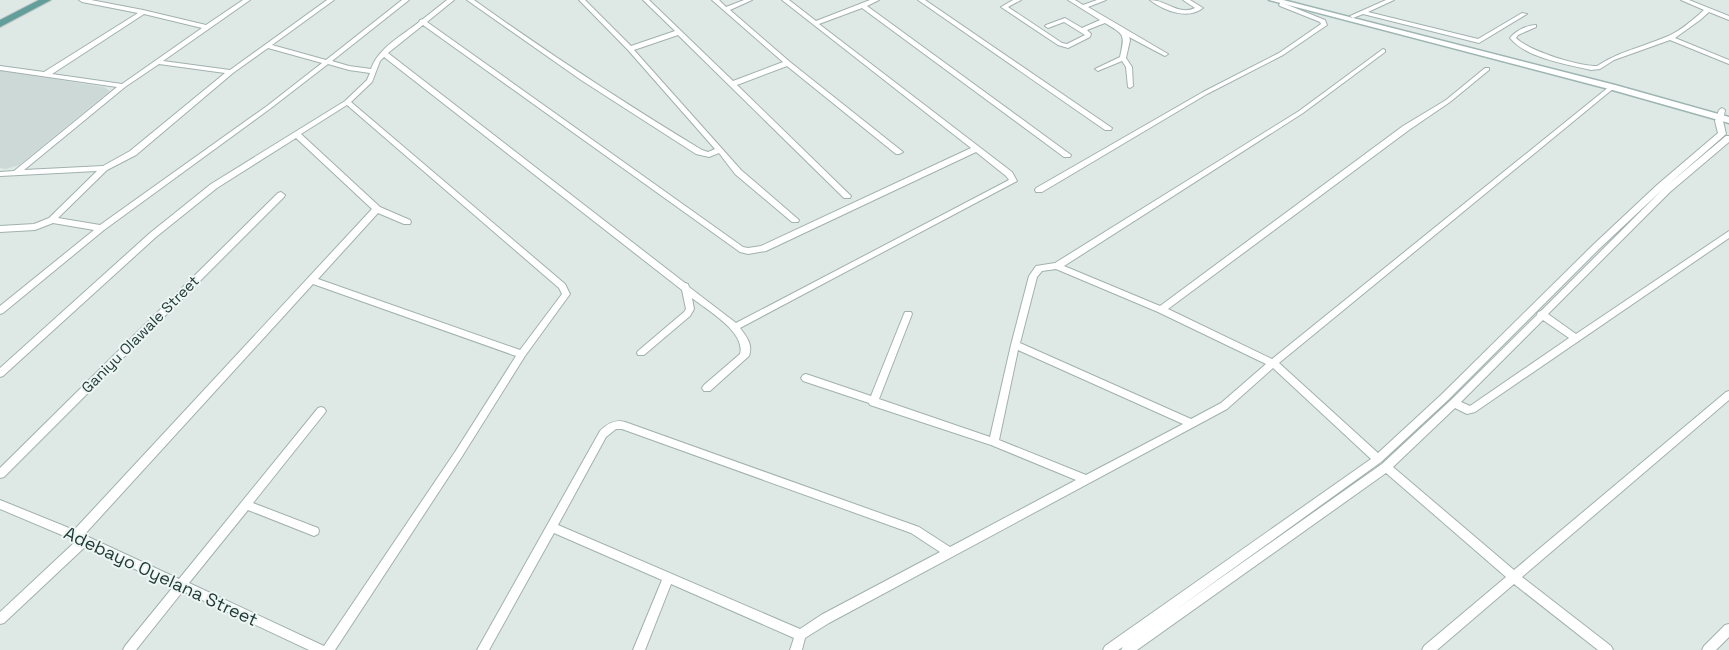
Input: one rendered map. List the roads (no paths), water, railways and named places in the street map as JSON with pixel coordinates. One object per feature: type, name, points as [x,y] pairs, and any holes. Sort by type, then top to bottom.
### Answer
[{"type":"main road","points":[[0,20],[38,0]]},
{"type":"main road","points":[[0,24],[46,0]]},
{"type":"main road","points":[[1273,0],[1725,115]]},
{"type":"main road","points":[[1294,0],[1357,14],[1725,115]]},
{"type":"street","points":[[82,0],[206,27]]},
{"type":"street","points":[[18,172],[123,86],[247,0]]},
{"type":"street","points":[[0,229],[35,227],[52,220],[104,168],[133,153],[232,72],[331,0]]},
{"type":"street","points":[[0,311],[102,228],[269,107],[406,0]]},
{"type":"street","points":[[0,373],[153,235],[200,197],[230,174],[346,102],[370,81],[377,61],[384,53],[422,21],[451,0]]},
{"type":"street","points":[[470,0],[601,91],[699,152],[709,155],[720,150]]},
{"type":"street","points":[[582,0],[630,49],[738,172],[795,220]]},
{"type":"street","points":[[646,0],[847,196]]},
{"type":"street","points":[[715,0],[899,152]]},
{"type":"street","points":[[726,9],[749,0]]},
{"type":"street","points":[[735,327],[1011,183],[1013,178],[785,0]]},
{"type":"street","points":[[815,23],[876,0]]},
{"type":"street","points":[[921,0],[1108,128]]},
{"type":"street","points":[[1018,0],[1004,7],[1060,44],[1068,46],[1087,38],[1088,34],[1065,20],[1048,26]]},
{"type":"street","points":[[1071,0],[1104,21],[1165,54]]},
{"type":"street","points":[[1083,8],[1103,0]]},
{"type":"street","points":[[1153,0],[1184,13],[1194,12],[1200,8],[1186,0]]},
{"type":"street","points":[[1357,14],[1391,0]]},
{"type":"street","points":[[1684,0],[1729,18]]},
{"type":"street","points":[[1039,190],[1205,93],[1281,54],[1324,25],[1323,21],[1316,17],[1282,6],[1283,3]]},
{"type":"street","points":[[862,5],[1067,155]]},
{"type":"street","points":[[1534,26],[1516,34],[1513,38],[1515,42],[1527,48],[1591,68],[1598,68],[1612,59],[1670,38],[1708,10]]},
{"type":"street","points":[[45,75],[143,12]]},
{"type":"street","points":[[1357,14],[1480,41],[1524,14]]},
{"type":"street","points":[[422,21],[429,28],[732,243],[748,251],[763,249],[976,149]]},
{"type":"street","points":[[1082,30],[1104,21]]},
{"type":"street","points":[[630,49],[679,32]]},
{"type":"street","points":[[1124,32],[1126,40],[1123,58],[1130,67],[1130,86]]},
{"type":"street","points":[[1670,38],[1729,62]]},
{"type":"street","points":[[268,46],[326,63],[372,71]]},
{"type":"street","points":[[1057,266],[1301,112],[1383,51]]},
{"type":"street","points":[[384,53],[686,286],[735,327],[747,346],[744,356],[707,388]]},
{"type":"street","points":[[1098,68],[1123,58]]},
{"type":"street","points":[[156,62],[232,72]]},
{"type":"street","points":[[733,84],[788,62]]},
{"type":"street","points":[[0,68],[123,86]]},
{"type":"street","points":[[1161,310],[1406,128],[1448,101],[1487,69]]},
{"type":"street","points":[[796,650],[801,635],[825,619],[1224,406],[1273,363],[1612,87]]},
{"type":"street","points":[[328,650],[458,455],[522,354],[566,294],[565,290],[346,102]]},
{"type":"street","points":[[1127,650],[1382,463],[1454,403],[1722,134],[1725,115]]},
{"type":"street","points":[[296,134],[377,209],[407,222]]},
{"type":"street","points":[[1109,650],[1382,463],[1445,397],[1596,247],[1697,160],[1729,138]]},
{"type":"street","points":[[0,174],[104,168]]},
{"type":"street","name":"Ganiyu Olawale Street","points":[[0,474],[280,195]]},
{"type":"street","points":[[0,619],[80,538],[377,209]]},
{"type":"street","points":[[52,220],[102,228]]},
{"type":"street","points":[[1454,403],[1467,410],[1472,409],[1729,234]]},
{"type":"street","points":[[994,442],[1015,345],[1035,272],[1045,266],[1057,266],[1161,310],[1273,363],[1382,463],[1514,576],[1607,650]]},
{"type":"street","points":[[312,280],[522,354]]},
{"type":"street","points":[[641,353],[687,314],[690,309],[686,286]]},
{"type":"street","points":[[873,402],[908,314]]},
{"type":"street","points":[[1541,314],[1575,338]]},
{"type":"street","points":[[1015,345],[1191,423]]},
{"type":"street","points":[[806,378],[994,442],[1088,480]]},
{"type":"street","points":[[1428,650],[1729,395]]},
{"type":"street","points":[[129,650],[321,411]]},
{"type":"street","points":[[484,650],[603,434],[615,425],[622,425],[915,530],[949,552]]},
{"type":"street","name":"Adebayo Oyelana Street","points":[[0,504],[80,538],[321,650]]},
{"type":"street","points":[[246,505],[314,531]]},
{"type":"street","points":[[551,527],[801,635]]},
{"type":"street","points":[[639,650],[669,577]]},
{"type":"street","points":[[1708,650],[1729,629]]}]
